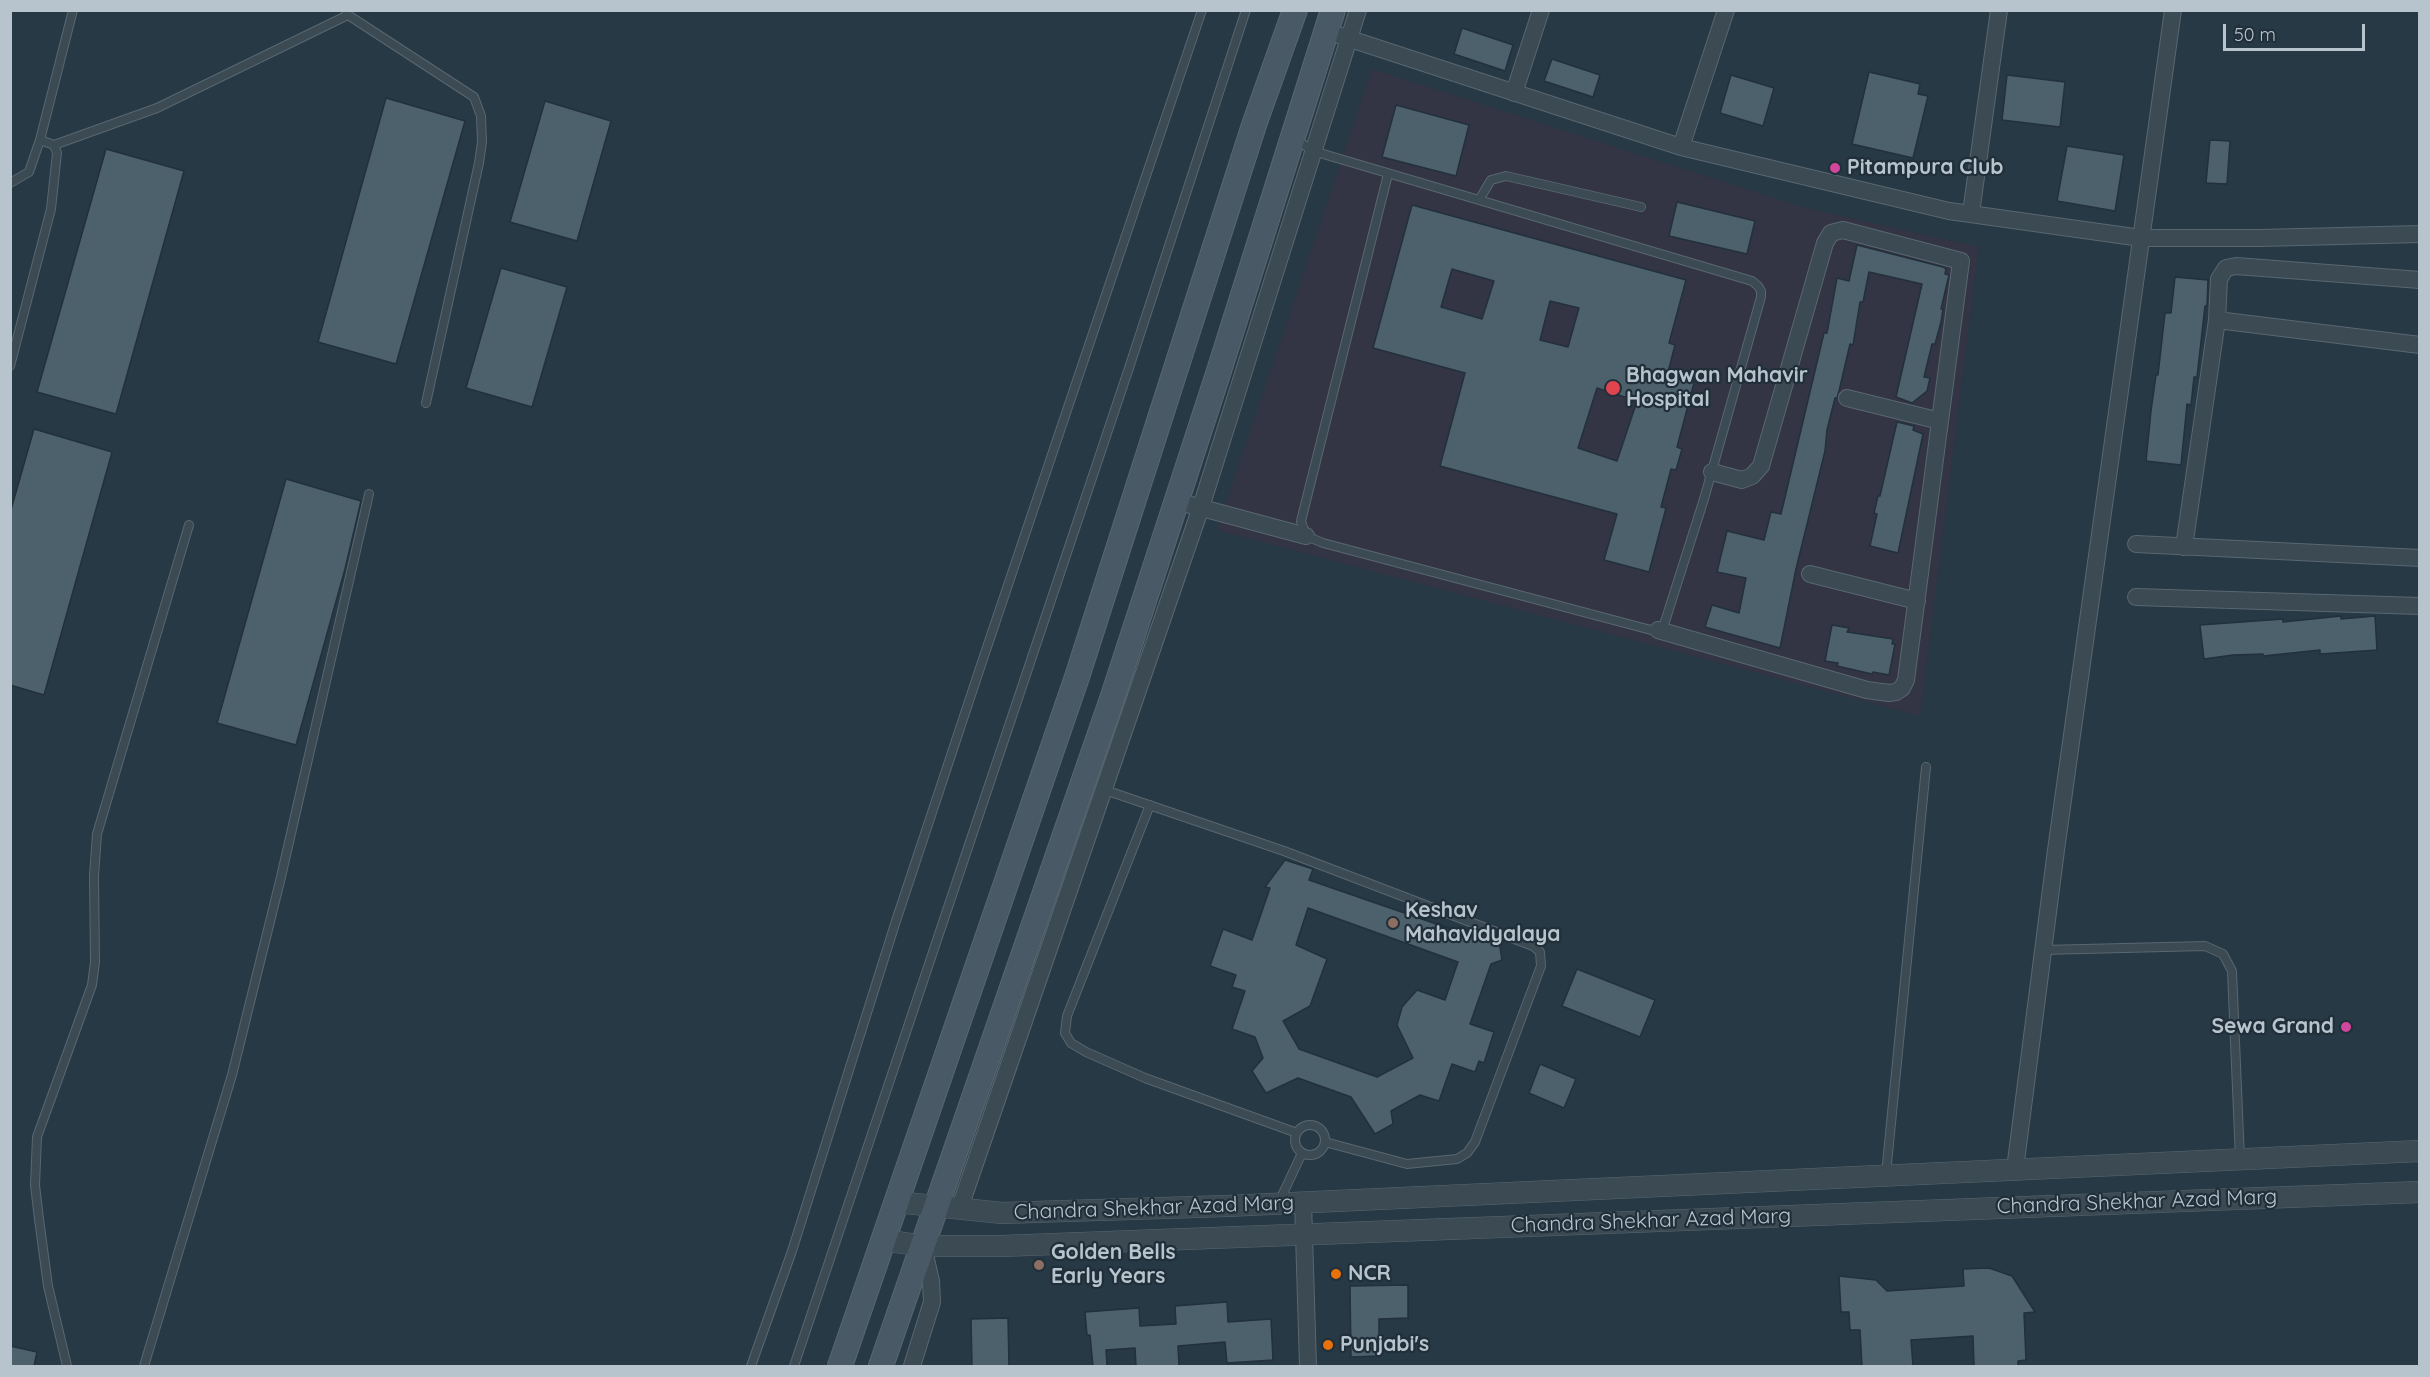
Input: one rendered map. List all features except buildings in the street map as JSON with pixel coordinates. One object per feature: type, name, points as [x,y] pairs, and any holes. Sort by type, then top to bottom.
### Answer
[{"type":"main road","points":[[840,1366],[1077,677],[1254,125],[1295,10]]},
{"type":"main road","points":[[881,1366],[923,1246],[948,1209],[1093,786],[1176,501],[1292,138],[1336,27]]},
{"type":"main road","points":[[1254,125],[1292,138]]},
{"type":"street","points":[[1093,786],[1201,507],[1312,151],[1336,27],[1358,10]]},
{"type":"street","points":[[1514,93],[1541,10]]},
{"type":"street","points":[[1681,147],[1726,10]]},
{"type":"street","points":[[1971,213],[1999,10]]},
{"type":"street","points":[[2015,1169],[2043,950],[2173,10]]},
{"type":"street","points":[[1336,27],[1514,93],[1681,147],[1949,210],[2141,237],[2230,238],[2420,234]]},
{"type":"street","points":[[1658,630],[1867,690],[1896,692],[1902,688],[1906,680],[1917,601],[1961,261],[1843,230],[1831,233],[1825,243],[1761,466],[1752,476],[1742,480],[1712,472]]},
{"type":"street","points":[[2184,547],[2217,320],[2220,279],[2226,268],[2230,238]]},
{"type":"street","points":[[2226,268],[2236,266],[2420,280]]},
{"type":"street","points":[[2217,320],[2420,345]]},
{"type":"street","points":[[1847,398],[1940,421]]},
{"type":"street","points":[[1176,501],[1306,536]]},
{"type":"street","points":[[2136,544],[2420,558]]},
{"type":"street","points":[[1810,574],[1917,601]]},
{"type":"street","points":[[2136,597],[2420,606]]},
{"type":"street","name":"Chandra Shekhar Azad Marg","points":[[896,1202],[1002,1213],[1278,1204],[2420,1151]]},
{"type":"street","name":"Chandra Shekhar Azad Marg","points":[[883,1240],[923,1246],[1002,1246],[2420,1192]]},
{"type":"street","points":[[1303,1202],[1308,1366]]},
{"type":"street","points":[[912,1366],[932,1302],[931,1281],[923,1246]]},
{"type":"lane","points":[[10,183],[29,171],[40,140],[73,10]]},
{"type":"lane","points":[[751,1366],[792,1251],[895,924],[976,679],[1202,10]]},
{"type":"lane","points":[[794,1366],[1130,364],[1246,10]]},
{"type":"lane","points":[[40,140],[54,145],[157,108],[347,13],[474,97],[481,117],[482,142],[479,163],[426,403]]},
{"type":"lane","points":[[1292,138],[1312,151],[1752,281],[1758,286],[1761,297],[1712,472],[1665,625],[1658,630],[1357,552],[1306,536],[1301,521],[1389,174]]},
{"type":"lane","points":[[10,366],[51,209],[57,153],[54,145]]},
{"type":"lane","points":[[1479,200],[1491,180],[1506,176],[1641,207]]},
{"type":"lane","points":[[144,1366],[232,1075],[281,877],[369,494]]},
{"type":"lane","points":[[67,1366],[48,1286],[39,1219],[35,1185],[37,1137],[92,985],[95,962],[94,876],[97,834],[189,525]]},
{"type":"lane","points":[[1886,1175],[1926,767]]},
{"type":"lane","points":[[1093,786],[1284,851],[1533,946],[1540,952],[1541,966],[1475,1142],[1467,1153],[1457,1159],[1407,1164],[1325,1142]]},
{"type":"lane","points":[[1150,805],[1067,1016],[1065,1033],[1071,1043],[1086,1052],[1145,1078],[1296,1133]]},
{"type":"lane","points":[[2043,950],[2205,946],[2223,954],[2232,971],[2240,1159]]},
{"type":"lane","points":[[1305,1126],[1315,1126],[1323,1132],[1325,1142],[1317,1154],[1307,1155],[1296,1146],[1296,1133],[1305,1126]]},
{"type":"lane","points":[[1278,1204],[1302,1153]]},
{"type":"shaded area","name":"Bhagwan Mahavir Hospital","points":[[1372,69],[1802,207],[1979,247],[1920,716],[1217,530]]},
{"type":"place","name":"Pitampura Club","points":[[1835,168]]},
{"type":"place","name":"Bhagwan Mahavir Hospital","points":[[1613,388]]},
{"type":"place","name":"Keshav Mahavidyalaya","points":[[1393,923]]},
{"type":"place","name":"Sewa Grand","points":[[2346,1027]]},
{"type":"place","name":"Golden Bells Early Years","points":[[1039,1265]]},
{"type":"place","name":"NCR","points":[[1336,1274]]},
{"type":"place","name":"Punjabi's","points":[[1328,1345]]}]
